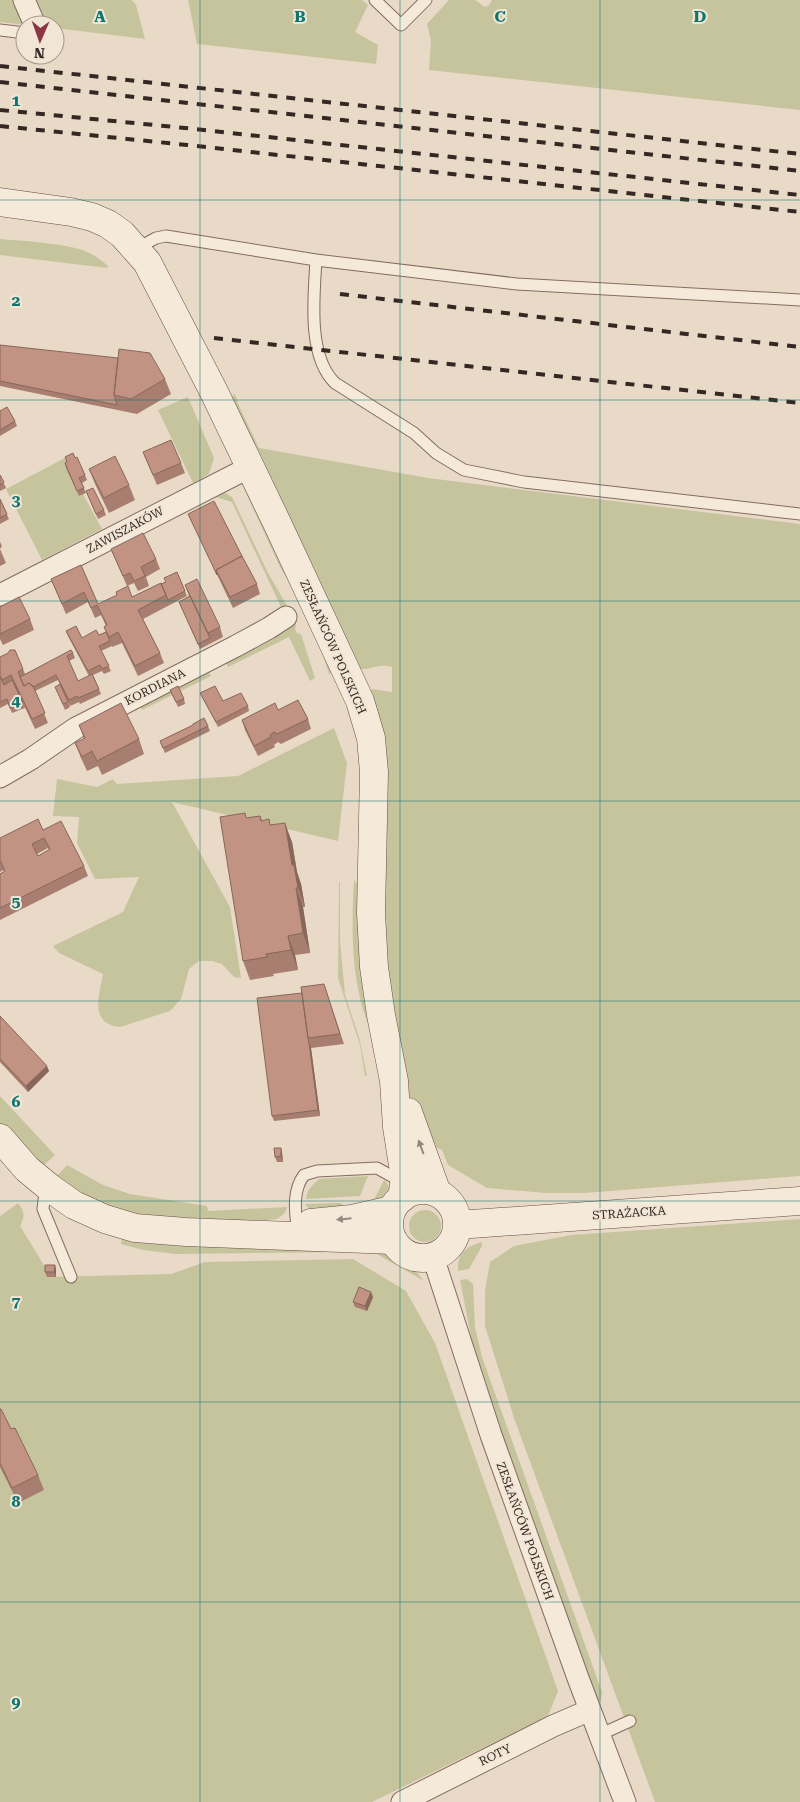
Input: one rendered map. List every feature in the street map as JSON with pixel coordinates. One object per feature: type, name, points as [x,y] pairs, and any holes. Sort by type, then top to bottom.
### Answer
[{"type":"main road","name":"ZESŁAŃCÓW POLSKICH","points":[[0,202],[71,212],[92,217],[108,224],[122,234],[147,262],[250,466],[350,678],[367,721],[373,752],[372,943],[376,987],[394,1081],[397,1127],[402,1152],[396,1191]]},
{"type":"main road","name":"ZESŁAŃCÓW POLSKICH","points":[[394,1081],[409,1114],[437,1193]]},
{"type":"main road","points":[[0,1138],[27,1169],[74,1205],[105,1219],[135,1228],[202,1232],[298,1230],[393,1240]]},
{"type":"main road","points":[[298,1230],[352,1219],[396,1191],[414,1192],[422,1190],[437,1193],[449,1202],[456,1217],[457,1225],[455,1236],[449,1246],[433,1257],[422,1258],[408,1255],[402,1251],[393,1240],[389,1225],[396,1191]]},
{"type":"main road","name":"STRAŻACKA","points":[[457,1225],[800,1201]]},
{"type":"street","points":[[24,0],[31,15]]},
{"type":"street","name":"ZAWISZAKÓW","points":[[0,595],[250,466]]},
{"type":"street","name":"KORDIANA","points":[[0,777],[31,759],[76,728],[261,633],[286,617]]},
{"type":"street","name":"ZESŁAŃCÓW POLSKICH","points":[[433,1257],[491,1435],[625,1802]]},
{"type":"street","name":"ROTY","points":[[402,1802],[553,1726],[590,1710]]},
{"type":"lane","points":[[374,0],[401,25],[426,0]]},
{"type":"lane","points":[[0,30],[15,32]]},
{"type":"lane","points":[[136,250],[156,238],[166,236],[316,260],[517,284],[800,300]]},
{"type":"lane","points":[[316,260],[313,315],[318,349],[329,377],[335,383],[414,433],[436,453],[464,470],[524,482],[800,514]]},
{"type":"lane","points":[[298,1230],[295,1202],[297,1187],[304,1174],[317,1171],[377,1168],[396,1191]]},
{"type":"lane","points":[[50,1188],[44,1200],[43,1209],[71,1277]]},
{"type":"lane","points":[[599,1734],[630,1721]]},
{"type":"shaded area","points":[[0,0],[14,0],[21,15],[15,15],[15,24],[0,22]]},
{"type":"shaded area","points":[[32,0],[132,0],[136,5],[145,39],[65,29],[65,15],[39,15]]},
{"type":"shaded area","points":[[188,0],[362,0],[368,5],[355,32],[378,45],[376,64],[197,44]]},
{"type":"shaded area","points":[[449,0],[475,0],[485,7],[492,0],[800,0],[800,110],[429,70],[431,41],[427,24]]},
{"type":"shaded area","points":[[0,239],[76,248],[100,259],[108,266],[107,268],[0,255]]},
{"type":"shaded area","points":[[235,394],[259,448],[428,478],[800,524],[800,1176],[585,1193],[546,1193],[487,1188],[448,1165],[442,1150],[429,1145],[405,1084],[383,968],[368,694],[372,689],[392,692],[392,667],[382,666],[360,669],[231,400]]},
{"type":"shaded area","points":[[188,397],[214,458],[209,474],[193,483],[158,410]]},
{"type":"shaded area","points":[[65,458],[79,496],[83,494],[102,529],[42,560],[6,489]]},
{"type":"shaded area","points":[[240,480],[247,483],[252,490],[335,668],[333,673],[329,674],[319,642],[301,602],[281,569]]},
{"type":"shaded area","points":[[222,491],[232,497],[268,573],[289,609],[277,617],[281,607],[232,502],[212,496]]},
{"type":"shaded area","points":[[294,619],[295,629],[297,633],[301,634],[315,678],[310,681],[289,637],[228,667],[224,658]]},
{"type":"shaded area","points":[[206,666],[211,676],[142,710],[137,701]]},
{"type":"shaded area","points":[[334,728],[347,763],[338,841],[172,802],[230,907],[241,978],[234,977],[222,964],[212,961],[199,961],[189,969],[181,999],[170,1011],[120,1027],[110,1025],[104,1021],[98,1008],[103,974],[59,953],[53,946],[123,912],[139,877],[95,879],[77,843],[79,817],[53,816],[57,779],[97,787],[113,779],[117,784],[238,776]]},
{"type":"shaded area","points":[[354,880],[359,886],[372,1034],[364,1014],[356,979],[353,951]]},
{"type":"shaded area","points":[[339,882],[340,940],[345,995],[359,1037],[367,1076],[365,1076],[360,1045],[338,978]]},
{"type":"shaded area","points":[[0,1096],[55,1155],[42,1167],[0,1125]]},
{"type":"shaded area","points":[[67,1165],[103,1185],[130,1194],[207,1206],[208,1211],[287,1207],[285,1213],[277,1219],[230,1223],[147,1217],[88,1200],[55,1178]]},
{"type":"shaded area","points":[[368,1176],[360,1196],[306,1199],[312,1185],[319,1179]]},
{"type":"shaded area","points":[[384,1180],[389,1188],[388,1199],[369,1209]]},
{"type":"shaded area","points":[[18,1203],[24,1214],[20,1226],[47,1270],[47,1277],[171,1274],[205,1262],[353,1259],[406,1291],[435,1343],[558,1691],[548,1716],[372,1802],[0,1802],[0,1216]]},
{"type":"shaded area","points":[[341,1203],[345,1208],[312,1213],[305,1204]]},
{"type":"shaded area","points":[[425,1210],[436,1215],[441,1226],[436,1237],[425,1242],[414,1237],[409,1226],[414,1215]]},
{"type":"shaded area","points":[[800,1219],[800,1802],[655,1802],[514,1418],[485,1326],[485,1291],[490,1262],[514,1246],[571,1235]]},
{"type":"shaded area","points":[[124,1233],[346,1249],[342,1252],[176,1254],[143,1250],[121,1244]]},
{"type":"shaded area","points":[[482,1242],[482,1246],[469,1269],[458,1271],[459,1259],[464,1251]]},
{"type":"shaded area","points":[[368,1249],[385,1250],[415,1270],[424,1281]]},
{"type":"shaded area","points":[[467,1279],[473,1284],[475,1327],[482,1357],[602,1692],[601,1700],[597,1702],[482,1380],[473,1347],[460,1280]]},
{"type":"building","points":[[0,345],[118,358],[114,395],[117,405],[0,381]]},
{"type":"building","points":[[119,349],[150,353],[165,379],[131,399],[114,395]]},
{"type":"building","points":[[7,407],[15,421],[0,430],[0,411]]},
{"type":"building","points":[[171,440],[181,463],[153,475],[143,452]]},
{"type":"building","points":[[73,453],[75,458],[77,457],[85,475],[79,478],[84,488],[77,491],[65,463],[67,462],[65,457]]},
{"type":"building","points":[[115,456],[129,485],[104,498],[89,469]]},
{"type":"building","points":[[0,475],[4,482],[0,485]]},
{"type":"building","points":[[93,488],[104,510],[96,514],[86,491]]},
{"type":"building","points":[[0,499],[7,514],[0,518]]},
{"type":"building","points":[[214,501],[242,556],[216,570],[217,575],[188,514]]},
{"type":"building","points":[[143,533],[156,559],[141,567],[145,576],[134,581],[130,573],[123,576],[111,549]]},
{"type":"building","points":[[242,556],[257,584],[230,597],[216,570]]},
{"type":"building","points":[[81,565],[98,604],[117,595],[116,592],[128,586],[132,597],[161,583],[166,595],[138,610],[160,653],[135,666],[118,632],[109,637],[104,627],[107,625],[97,605],[91,608],[84,592],[62,604],[51,579]]},
{"type":"building","points":[[177,572],[185,591],[168,600],[161,584],[166,582],[164,578]]},
{"type":"building","points":[[197,579],[220,627],[208,633],[185,585]]},
{"type":"building","points":[[190,596],[210,638],[198,644],[179,602]]},
{"type":"building","points":[[19,597],[30,619],[0,634],[0,607]]},
{"type":"building","points":[[76,626],[82,638],[96,630],[99,635],[106,632],[110,641],[99,646],[109,666],[102,669],[100,665],[88,671],[66,631]]},
{"type":"building","points":[[10,650],[15,650],[23,669],[18,672],[24,686],[29,683],[33,686],[45,713],[32,719],[11,675],[2,680],[0,676],[0,657]]},
{"type":"building","points":[[71,650],[73,653],[67,656],[78,681],[92,674],[99,689],[69,700],[56,675],[33,687],[29,683],[24,686],[20,677]]},
{"type":"building","points":[[0,676],[4,685],[12,680],[23,703],[10,708],[7,699],[0,702]]},
{"type":"building","points":[[60,684],[68,702],[63,704],[55,687]]},
{"type":"building","points":[[178,686],[184,699],[176,702],[170,690]]},
{"type":"building","points":[[215,686],[223,701],[241,693],[248,706],[216,722],[200,693]]},
{"type":"building","points":[[298,700],[308,719],[277,734],[274,732],[270,735],[271,737],[254,746],[242,720],[275,703],[278,710]]},
{"type":"building","points":[[121,703],[139,739],[97,761],[92,751],[82,757],[75,743],[85,738],[79,725]]},
{"type":"building","points":[[204,718],[208,726],[163,748],[160,741]]},
{"type":"building","points":[[245,813],[246,818],[260,816],[261,821],[269,819],[270,825],[285,823],[298,888],[296,888],[303,933],[288,936],[291,950],[266,954],[267,957],[243,961],[220,817]]},
{"type":"building","points":[[38,819],[43,830],[61,821],[84,866],[0,908],[0,874],[5,871],[0,860],[0,838]],"holes":[[[44,838],[50,849],[38,856],[32,844]]]},
{"type":"building","points":[[324,984],[340,1034],[308,1038],[301,987]]},
{"type":"building","points":[[302,993],[318,1110],[272,1116],[257,998]]},
{"type":"building","points":[[0,1016],[47,1066],[26,1086],[0,1059]]},
{"type":"building","points":[[274,1148],[281,1148],[281,1156],[275,1157]]},
{"type":"building","points":[[45,1265],[55,1265],[54,1272],[45,1272]]},
{"type":"building","points":[[359,1287],[371,1292],[365,1306],[353,1302]]},
{"type":"building","points":[[0,1409],[11,1429],[15,1428],[38,1475],[12,1488],[0,1463]]},
{"type":"railway","points":[[0,66],[800,154]]},
{"type":"railway","points":[[0,82],[800,171]]},
{"type":"railway","points":[[0,110],[185,128],[800,195]]},
{"type":"railway","points":[[0,126],[800,212]]},
{"type":"railway","points":[[340,294],[800,347]]},
{"type":"railway","points":[[214,338],[800,403]]}]
